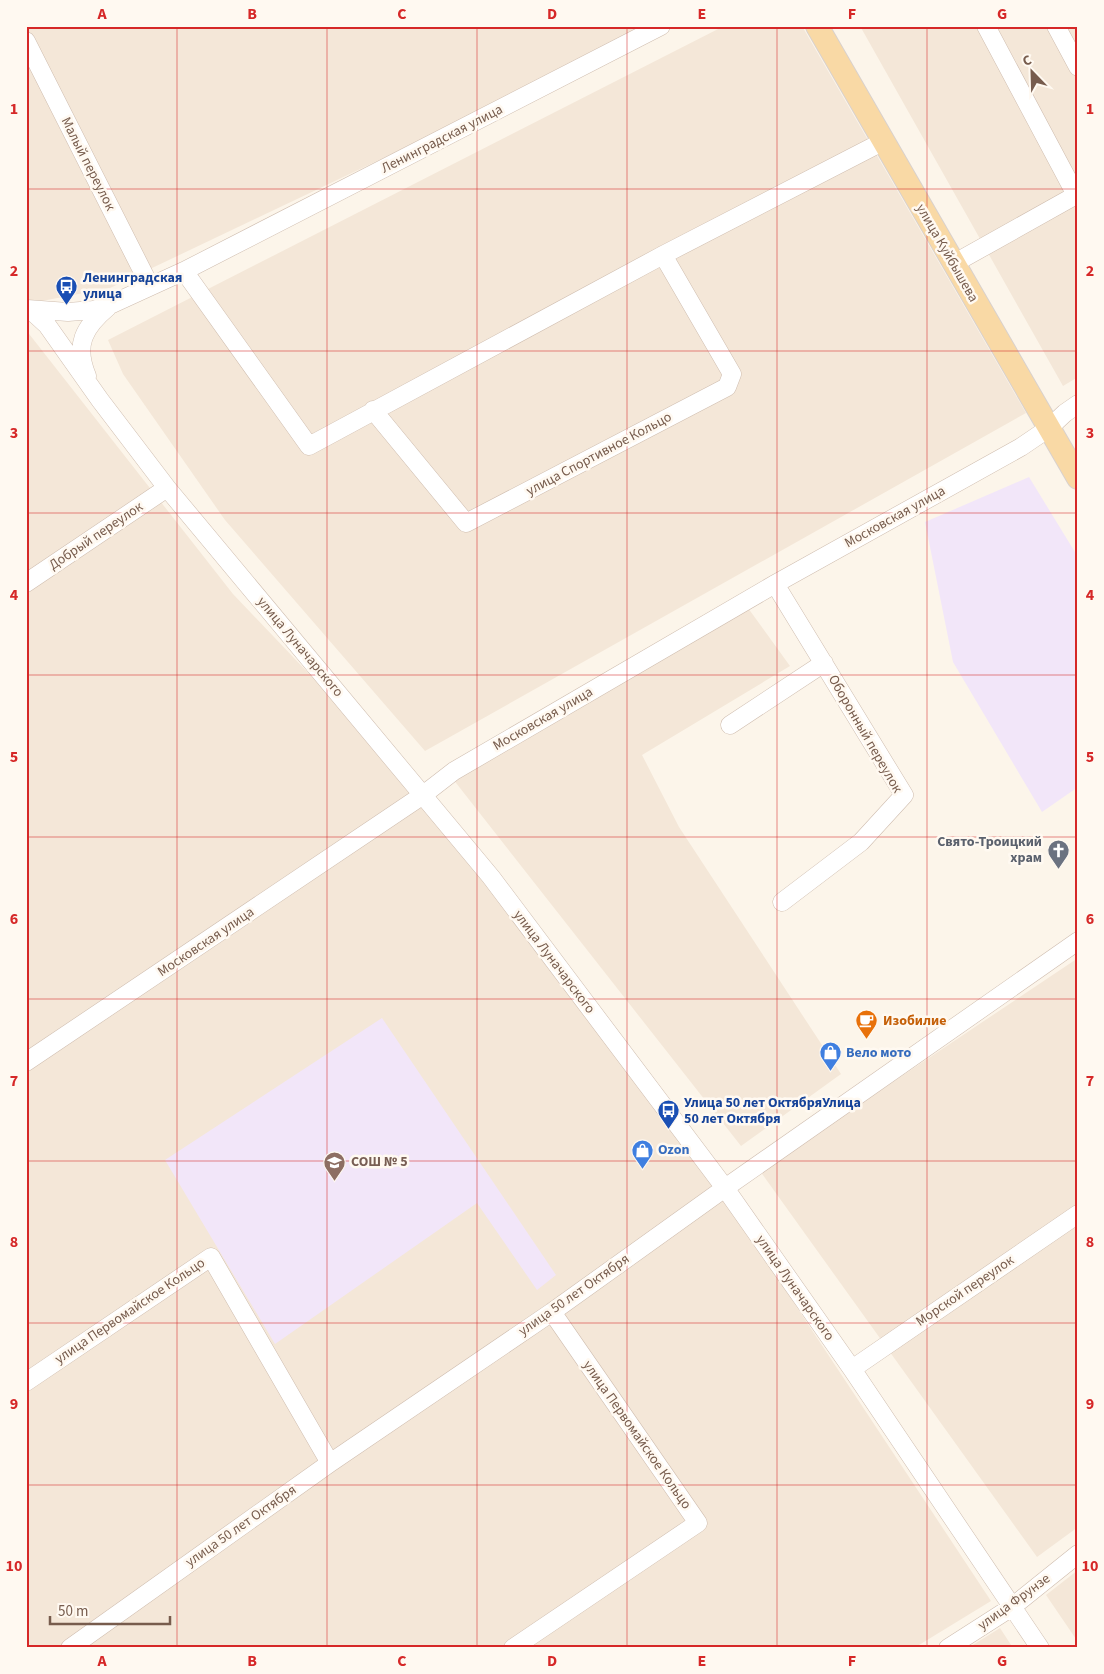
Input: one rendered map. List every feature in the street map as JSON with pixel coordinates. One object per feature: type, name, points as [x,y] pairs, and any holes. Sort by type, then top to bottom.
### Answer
[{"type":"main road","name":"улица Куйбышева","points":[[817,26],[882,142],[1078,478]]},
{"type":"street","name":"Ленинградская улица","points":[[26,310],[68,312],[93,310],[112,304],[184,271],[661,26]]},
{"type":"street","points":[[953,264],[1077,195],[986,26]]},
{"type":"street","points":[[1056,26],[1078,67]]},
{"type":"street","name":"Малый переулок","points":[[26,41],[150,286]]},
{"type":"street","points":[[184,271],[309,446],[663,255],[882,142]]},
{"type":"street","name":"улица Спортивное Кольцо","points":[[373,410],[466,523],[727,387],[732,374],[663,255]]},
{"type":"street","points":[[96,394],[86,373],[81,353],[83,339],[92,321],[112,304]]},
{"type":"street","name":"улица Луначарского","points":[[26,310],[35,314],[47,325],[167,488],[491,877],[725,1188],[852,1369],[1040,1648]]},
{"type":"street","name":"Московская улица","points":[[26,1062],[423,795],[454,771],[775,584],[1021,447],[1049,428],[1078,404]]},
{"type":"street","name":"Добрый переулок","points":[[26,583],[167,488]]},
{"type":"street","name":"Оборонный переулок","points":[[775,584],[904,795],[861,842],[782,902]]},
{"type":"street","name":"Оборонный переулок","points":[[730,725],[824,664]]},
{"type":"street","name":"улица 50 лет Октября","points":[[70,1648],[330,1463],[552,1312],[725,1188],[1078,941]]},
{"type":"street","name":"Морской переулок","points":[[852,1369],[1078,1214]]},
{"type":"street","name":"улица Первомайское Кольцо","points":[[26,1382],[211,1257],[330,1463]]},
{"type":"street","name":"улица Первомайское Кольцо","points":[[513,1648],[698,1523],[552,1312]]},
{"type":"street","name":"улица Фрунзе","points":[[948,1648],[1012,1607],[1078,1554]]},
{"type":"shaded area","points":[[26,26],[661,26],[110,288],[26,304]]},
{"type":"shaded area","points":[[724,26],[802,26],[1026,413],[425,751],[225,520],[123,374],[108,340]]},
{"type":"shaded area","points":[[860,26],[1078,26],[1078,377],[1063,386]]},
{"type":"shaded area","points":[[26,330],[233,594],[395,764],[714,1182],[991,1601],[914,1648],[26,1648]]},
{"type":"shaded area","points":[[1029,477],[1078,557],[1078,787],[1042,812],[953,662],[925,522]]},
{"type":"shaded area","points":[[748,608],[790,666],[642,755],[679,827],[841,1074],[741,1146],[449,774]]},
{"type":"shaded area","points":[[1078,958],[1078,1527],[1037,1557],[760,1171]]},
{"type":"shaded area","name":"СОШ № 5","points":[[382,1018],[556,1275],[537,1290],[477,1203],[275,1344],[165,1160]]},
{"type":"shaded area","points":[[1078,1570],[1078,1642],[1046,1595]]},
{"type":"shaded area","points":[[1000,1628],[1013,1648],[968,1648]]},
{"type":"place","name":"Ленинградская улица","points":[[67,305]]},
{"type":"place","name":"Свято-Троицкий храм","points":[[1058,869]]},
{"type":"place","name":"Изобилие","points":[[867,1040]]},
{"type":"place","name":"Вело мото","points":[[830,1072]]},
{"type":"place","name":"Улица 50 лет ОктябряУлица 50 лет Октября","points":[[668,1130]]},
{"type":"place","name":"Ozon","points":[[642,1169]]},
{"type":"place","name":"СОШ № 5","points":[[335,1181]]}]
